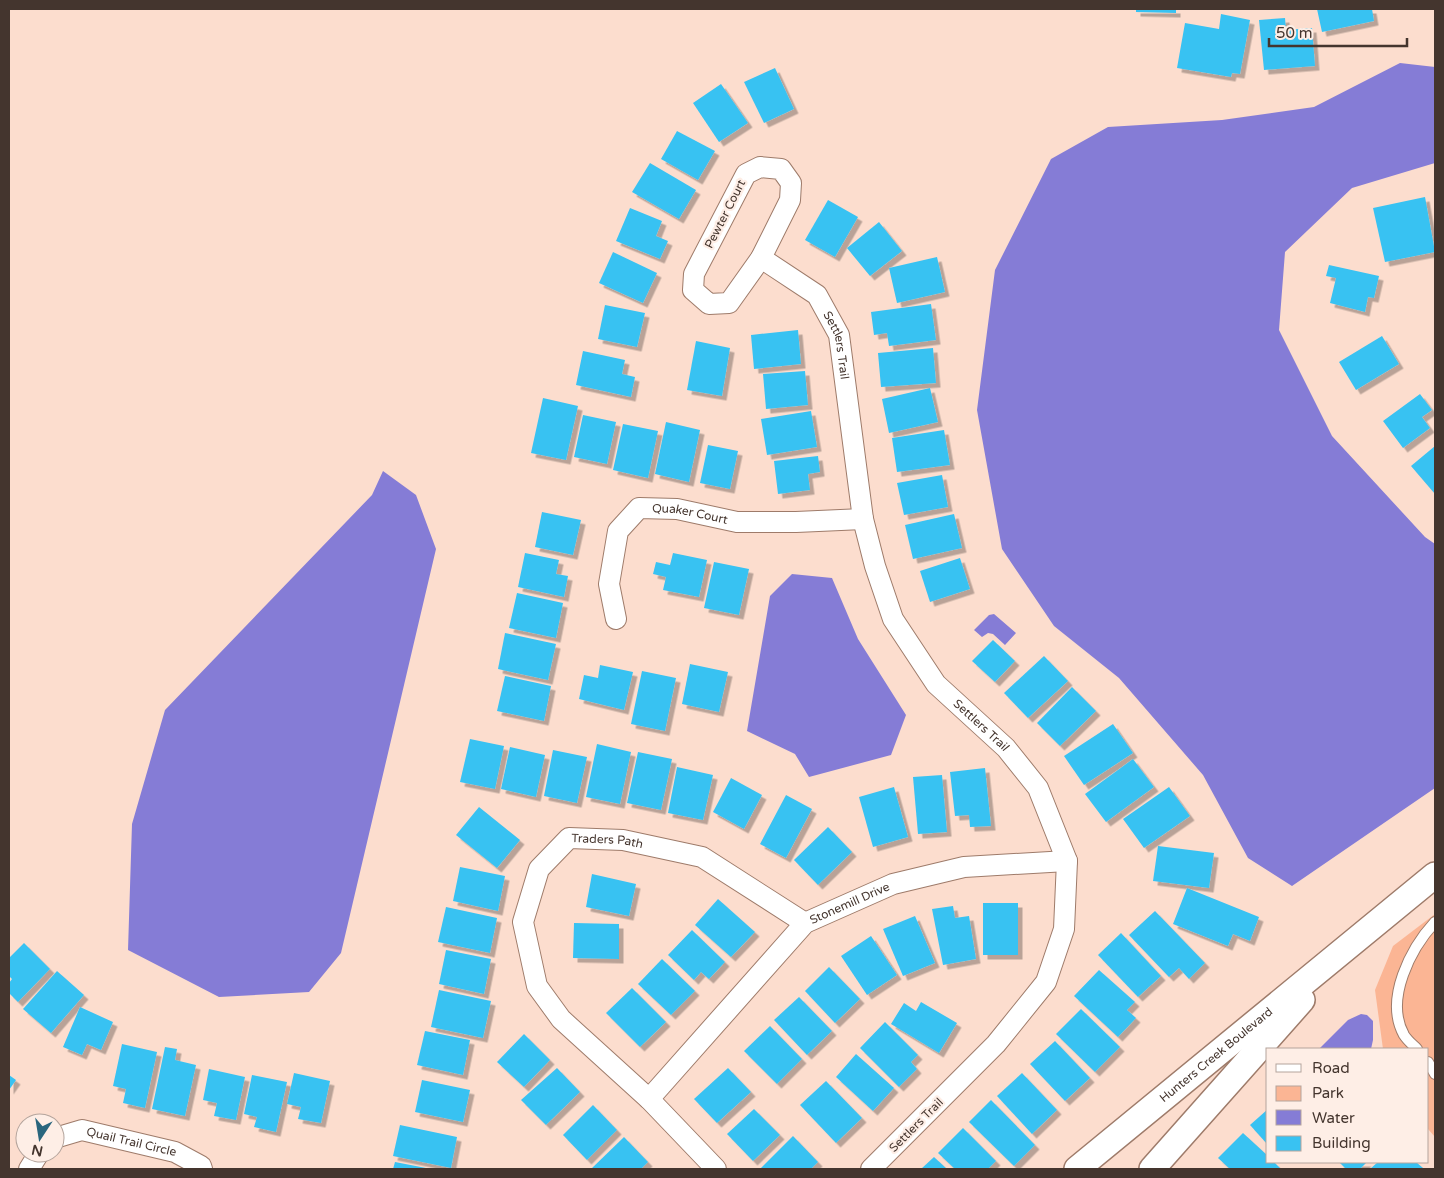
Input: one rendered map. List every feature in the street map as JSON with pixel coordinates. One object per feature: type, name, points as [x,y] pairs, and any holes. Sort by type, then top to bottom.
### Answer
[{"type":"street","name":"Pewter Court","points":[[760,167],[781,169],[791,183],[790,200],[761,258],[730,304],[709,304],[693,290],[694,274],[746,174],[760,167]]},
{"type":"street","name":"Settlers Trail","points":[[761,258],[817,295],[839,335],[863,519],[875,566],[893,619],[936,684],[1006,748],[1038,788],[1067,861],[1064,929],[1046,982],[996,1044],[871,1169]]},
{"type":"street","name":"Quaker Court","points":[[616,619],[610,584],[618,531],[639,508],[676,509],[738,522],[863,519]]},
{"type":"street","name":"Traders Path","points":[[716,1169],[648,1099],[561,1019],[538,986],[523,922],[539,869],[569,838],[623,840],[702,857],[806,923]]},
{"type":"street","name":"Stonemill Drive","points":[[648,1099],[806,923],[893,884],[964,866],[1067,861]]},
{"type":"street","name":"Hunters Creek Boulevard","points":[[1077,1169],[1435,875]]},
{"type":"street","name":"Hunters Creek Boulevard","points":[[1152,1169],[1355,940]]},
{"type":"street","name":"Quail Trail Circle","points":[[65,1135],[82,1130],[175,1152],[201,1166],[202,1169]]},
{"type":"lane","points":[[1416,1048],[1404,1035],[1399,1021],[1398,992],[1408,963],[1417,945],[1435,922]]},
{"type":"green space","points":[[1435,914],[1435,1137],[1429,1130],[1429,1048],[1383,1048],[1375,990],[1393,946]]},
{"type":"water","points":[[1400,63],[1435,67],[1435,163],[1352,188],[1285,252],[1279,330],[1332,436],[1425,537],[1435,544],[1435,788],[1292,886],[1248,858],[1203,775],[1119,678],[1054,626],[1002,549],[977,410],[995,270],[1051,159],[1108,127],[1222,120],[1314,107]]},
{"type":"water","points":[[383,471],[416,495],[436,549],[341,953],[309,992],[219,997],[128,950],[132,824],[165,710],[372,495]]},
{"type":"water","points":[[792,574],[832,578],[858,639],[906,715],[891,755],[809,777],[795,754],[747,731],[770,596]]},
{"type":"water","points":[[994,614],[1016,633],[1005,645],[993,634],[988,633],[982,637],[974,630],[989,615]]},
{"type":"water","points":[[1361,1014],[1367,1015],[1373,1021],[1371,1048],[1320,1048],[1348,1020]]},
{"type":"building","points":[[1136,9],[1176,9],[1176,13],[1136,12]]},
{"type":"building","points":[[1317,9],[1372,9],[1374,21],[1322,32]]},
{"type":"building","points":[[1221,14],[1250,20],[1240,74],[1232,73],[1231,77],[1177,68],[1185,23],[1219,29]]},
{"type":"building","points":[[1285,18],[1286,30],[1312,28],[1315,66],[1264,70],[1259,20]]},
{"type":"building","points":[[775,68],[794,109],[764,123],[744,82]]},
{"type":"building","points":[[721,84],[748,123],[719,142],[693,103]]},
{"type":"building","points":[[677,131],[715,151],[698,180],[661,159]]},
{"type":"building","points":[[650,163],[696,190],[679,219],[632,192]]},
{"type":"building","points":[[1425,197],[1435,252],[1385,262],[1373,208]]},
{"type":"building","points":[[828,200],[858,217],[835,257],[805,240]]},
{"type":"building","points":[[630,208],[662,221],[656,236],[668,241],[660,259],[616,241]]},
{"type":"building","points":[[879,222],[902,251],[870,276],[847,248]]},
{"type":"building","points":[[613,252],[657,273],[643,303],[599,283]]},
{"type":"building","points":[[937,257],[945,292],[897,303],[889,268]]},
{"type":"building","points":[[1329,265],[1379,276],[1374,298],[1368,297],[1365,312],[1330,303],[1336,278],[1326,276]]},
{"type":"building","points":[[931,304],[936,340],[889,346],[887,333],[874,335],[871,312]]},
{"type":"building","points":[[605,305],[645,313],[637,347],[598,339]]},
{"type":"building","points":[[798,330],[801,364],[754,369],[751,335]]},
{"type":"building","points":[[1382,336],[1399,364],[1356,390],[1339,362]]},
{"type":"building","points":[[696,341],[730,348],[722,396],[687,390]]},
{"type":"building","points":[[933,348],[936,383],[881,387],[878,353]]},
{"type":"building","points":[[583,351],[625,360],[622,374],[635,377],[631,397],[576,385]]},
{"type":"building","points":[[805,371],[808,405],[766,409],[763,374]]},
{"type":"building","points":[[930,388],[938,422],[889,433],[882,399]]},
{"type":"building","points":[[1420,394],[1432,410],[1422,417],[1430,428],[1403,448],[1383,421]]},
{"type":"building","points":[[543,398],[578,406],[566,460],[531,453]]},
{"type":"building","points":[[811,411],[817,447],[767,455],[761,419]]},
{"type":"building","points":[[583,415],[616,422],[607,464],[574,457]]},
{"type":"building","points":[[666,422],[700,430],[689,482],[655,474]]},
{"type":"building","points":[[623,424],[658,431],[648,478],[613,470]]},
{"type":"building","points":[[944,430],[950,465],[897,472],[892,438]]},
{"type":"building","points":[[708,445],[738,451],[730,489],[700,483]]},
{"type":"building","points":[[1435,446],[1435,494],[1411,466]]},
{"type":"building","points":[[818,456],[820,472],[808,474],[810,490],[778,494],[774,461]]},
{"type":"building","points":[[942,475],[948,507],[904,515],[897,483]]},
{"type":"building","points":[[542,512],[581,520],[573,555],[535,547]]},
{"type":"building","points":[[954,514],[962,548],[913,559],[905,525]]},
{"type":"building","points":[[525,553],[559,560],[556,574],[568,576],[564,597],[518,587]]},
{"type":"building","points":[[673,553],[707,560],[699,597],[663,590],[666,577],[653,574],[656,562],[670,565]]},
{"type":"building","points":[[960,558],[970,589],[930,602],[920,571]]},
{"type":"building","points":[[714,562],[749,569],[739,615],[704,608]]},
{"type":"building","points":[[517,593],[563,603],[556,638],[509,628]]},
{"type":"building","points":[[505,633],[556,644],[548,680],[498,669]]},
{"type":"building","points":[[993,640],[1015,661],[995,682],[972,661]]},
{"type":"building","points":[[1044,656],[1068,681],[1028,718],[1004,693]]},
{"type":"building","points":[[690,664],[728,672],[719,712],[682,704]]},
{"type":"building","points":[[600,665],[633,672],[624,710],[579,699],[584,675],[598,678]]},
{"type":"building","points":[[642,671],[676,678],[665,731],[631,724]]},
{"type":"building","points":[[505,676],[551,686],[544,721],[497,711]]},
{"type":"building","points":[[1072,687],[1096,711],[1060,746],[1037,723]]},
{"type":"building","points":[[1113,724],[1133,753],[1084,785],[1064,756]]},
{"type":"building","points":[[470,739],[504,746],[495,789],[460,782]]},
{"type":"building","points":[[597,744],[631,752],[620,804],[586,797]]},
{"type":"building","points":[[510,747],[545,755],[536,797],[501,789]]},
{"type":"building","points":[[553,750],[587,757],[577,803],[544,796]]},
{"type":"building","points":[[638,752],[672,759],[661,810],[627,803]]},
{"type":"building","points":[[1133,759],[1154,787],[1106,822],[1085,794]]},
{"type":"building","points":[[677,767],[713,775],[703,820],[668,813]]},
{"type":"building","points":[[985,768],[991,826],[970,827],[969,815],[955,816],[950,772]]},
{"type":"building","points":[[942,775],[947,832],[918,834],[913,777]]},
{"type":"building","points":[[731,778],[762,795],[744,829],[713,812]]},
{"type":"building","points":[[894,787],[908,837],[873,847],[859,797]]},
{"type":"building","points":[[1169,787],[1190,816],[1144,848],[1123,819]]},
{"type":"building","points":[[786,795],[812,809],[786,858],[760,844]]},
{"type":"building","points":[[479,807],[520,840],[497,868],[456,835]]},
{"type":"building","points":[[828,827],[852,852],[818,885],[794,860]]},
{"type":"building","points":[[1158,846],[1214,853],[1209,888],[1153,881]]},
{"type":"building","points":[[460,867],[505,876],[498,911],[453,901]]},
{"type":"building","points":[[592,874],[636,884],[629,916],[586,907]]},
{"type":"building","points":[[1187,888],[1259,917],[1250,941],[1233,934],[1228,946],[1173,924]]},
{"type":"building","points":[[718,899],[755,932],[731,957],[695,925]]},
{"type":"building","points":[[983,903],[1018,903],[1018,955],[983,955]]},
{"type":"building","points":[[953,906],[955,918],[969,916],[976,959],[943,965],[932,909]]},
{"type":"building","points":[[446,907],[497,918],[490,953],[438,942]]},
{"type":"building","points":[[1155,911],[1205,963],[1189,979],[1179,968],[1169,977],[1129,935]]},
{"type":"building","points":[[915,916],[935,963],[903,976],[883,929]]},
{"type":"building","points":[[574,923],[619,924],[619,959],[573,958]]},
{"type":"building","points":[[692,930],[725,962],[709,979],[701,972],[694,980],[668,955]]},
{"type":"building","points":[[1121,933],[1161,976],[1138,997],[1098,955]]},
{"type":"building","points":[[871,936],[897,975],[867,995],[841,956]]},
{"type":"building","points":[[24,943],[50,969],[18,1002],[9,993],[9,983],[12,979],[9,976],[9,958]]},
{"type":"building","points":[[446,950],[491,959],[484,994],[439,984]]},
{"type":"building","points":[[662,959],[695,991],[671,1015],[638,984]]},
{"type":"building","points":[[829,967],[860,999],[835,1023],[805,991]]},
{"type":"building","points":[[1099,970],[1135,1002],[1127,1010],[1136,1018],[1118,1037],[1074,996]]},
{"type":"building","points":[[57,971],[84,995],[51,1033],[23,1009]]},
{"type":"building","points":[[632,988],[666,1022],[640,1047],[606,1013]]},
{"type":"building","points":[[439,990],[491,1001],[483,1038],[431,1027]]},
{"type":"building","points":[[799,997],[832,1031],[807,1055],[774,1020]]},
{"type":"building","points":[[921,1002],[957,1023],[939,1053],[891,1024],[904,1003],[916,1011]]},
{"type":"building","points":[[80,1007],[113,1022],[101,1050],[87,1044],[82,1055],[63,1047]]},
{"type":"building","points":[[1081,1009],[1120,1047],[1095,1072],[1056,1034]]},
{"type":"building","points":[[885,1022],[918,1055],[911,1062],[917,1069],[899,1087],[860,1048]]},
{"type":"building","points":[[770,1026],[802,1059],[777,1084],[744,1051]]},
{"type":"building","points":[[425,1031],[470,1040],[463,1075],[417,1065]]},
{"type":"building","points":[[524,1034],[550,1060],[524,1087],[497,1062]]},
{"type":"building","points":[[1055,1041],[1090,1078],[1065,1101],[1030,1064]]},
{"type":"building","points":[[122,1044],[157,1052],[145,1108],[123,1103],[126,1089],[113,1086]]},
{"type":"building","points":[[165,1047],[177,1049],[175,1060],[196,1065],[185,1116],[152,1109]]},
{"type":"building","points":[[856,1054],[894,1088],[873,1111],[836,1077]]},
{"type":"building","points":[[557,1068],[580,1092],[546,1125],[521,1100]]},
{"type":"building","points":[[728,1068],[751,1092],[717,1123],[694,1099]]},
{"type":"building","points":[[209,1069],[245,1077],[236,1120],[214,1116],[217,1103],[203,1100]]},
{"type":"building","points":[[294,1073],[330,1081],[321,1123],[298,1119],[301,1107],[287,1104]]},
{"type":"building","points":[[1022,1073],[1057,1110],[1032,1134],[997,1096]]},
{"type":"building","points":[[9,1075],[16,1080],[9,1090]]},
{"type":"building","points":[[252,1075],[287,1082],[276,1132],[254,1127],[257,1117],[244,1114]]},
{"type":"building","points":[[422,1080],[470,1090],[463,1122],[415,1112]]},
{"type":"building","points":[[826,1081],[862,1118],[836,1143],[800,1105]]},
{"type":"building","points":[[991,1100],[1035,1145],[1014,1166],[969,1122]]},
{"type":"building","points":[[593,1105],[617,1130],[587,1160],[563,1135]]},
{"type":"building","points":[[754,1109],[780,1135],[753,1161],[727,1134]]},
{"type":"building","points":[[1266,1111],[1266,1143],[1250,1125]]},
{"type":"building","points":[[400,1125],[457,1137],[451,1168],[393,1156]]},
{"type":"building","points":[[963,1128],[996,1161],[988,1169],[955,1169],[938,1153]]},
{"type":"building","points":[[1243,1133],[1266,1154],[1266,1163],[1275,1163],[1281,1169],[1230,1169],[1218,1158]]},
{"type":"building","points":[[793,1136],[818,1162],[811,1169],[760,1169]]},
{"type":"building","points":[[624,1137],[648,1162],[641,1169],[591,1169]]},
{"type":"building","points":[[934,1157],[947,1169],[921,1169]]},
{"type":"building","points":[[395,1162],[426,1168],[426,1169],[393,1169]]},
{"type":"building","points":[[1340,1163],[1366,1163],[1360,1169],[1346,1169]]},
{"type":"building","points":[[1377,1163],[1417,1163],[1423,1168],[1370,1169]]}]
